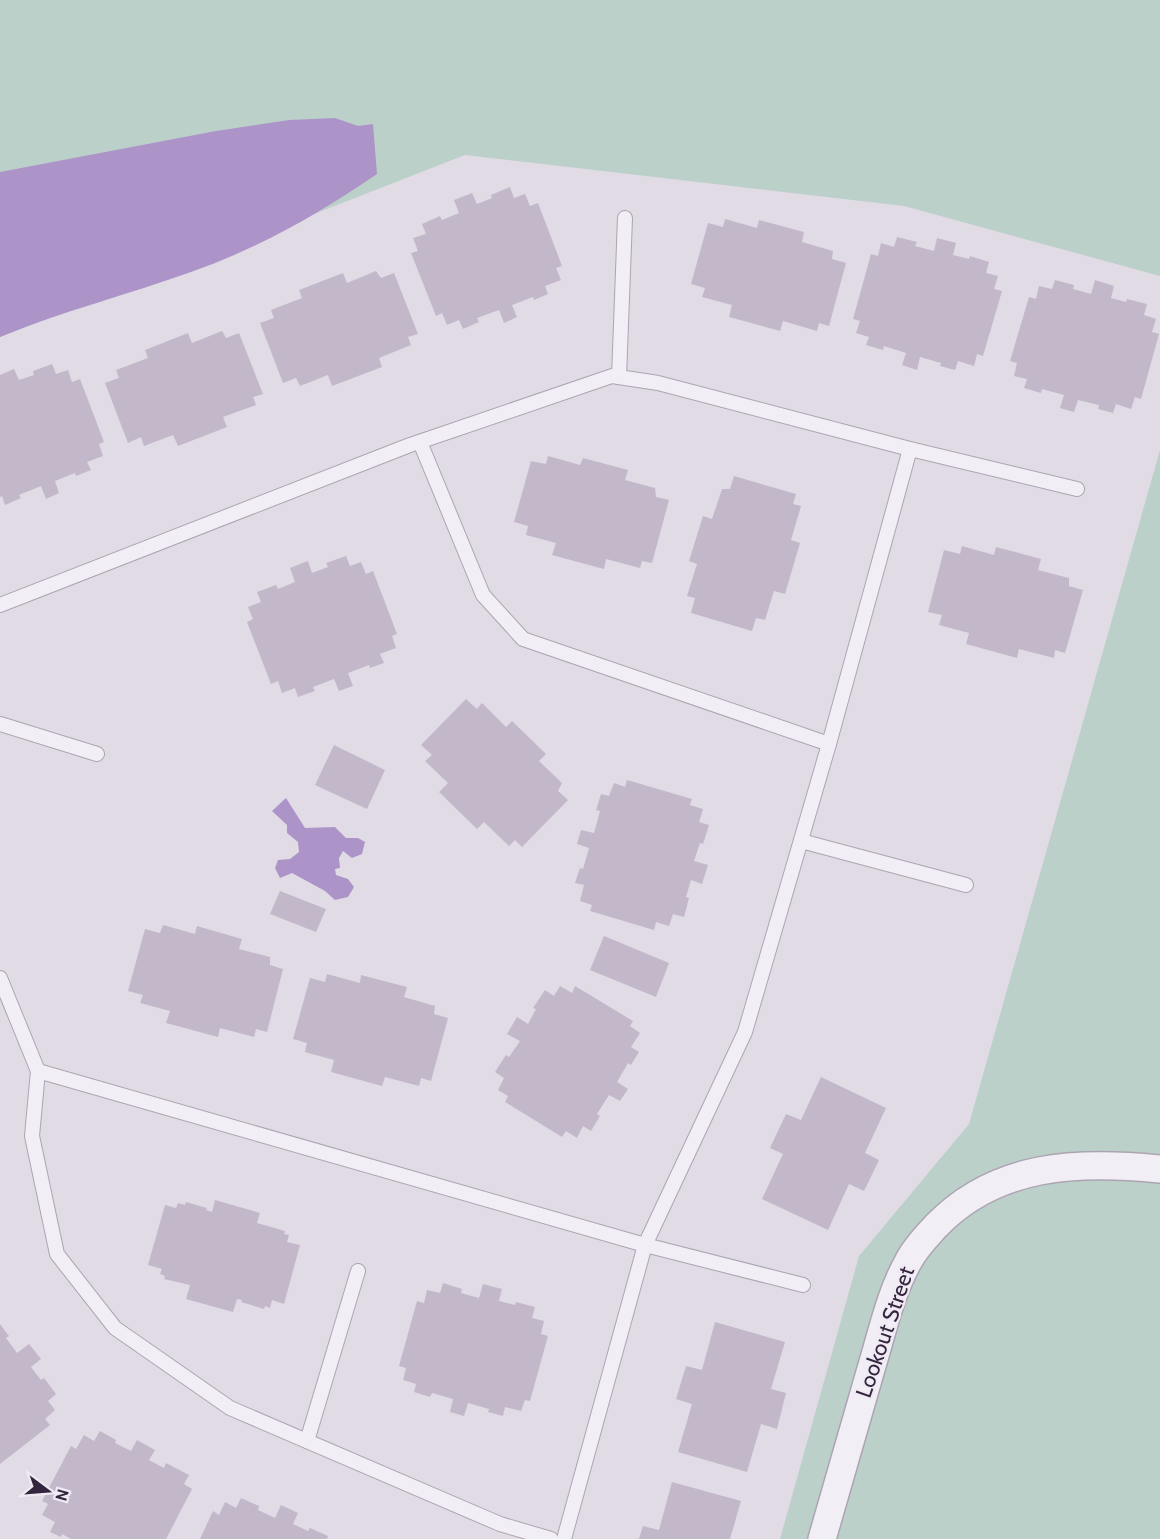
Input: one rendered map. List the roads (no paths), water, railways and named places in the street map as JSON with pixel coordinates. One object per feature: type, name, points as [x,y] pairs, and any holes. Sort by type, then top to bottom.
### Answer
[{"type":"street","name":"Lookout Street","points":[[822,1539],[889,1310],[908,1262],[930,1233],[959,1205],[995,1183],[1021,1174],[1081,1165],[1160,1169]]},
{"type":"lane","points":[[619,377],[625,218]]},
{"type":"lane","points":[[0,605],[420,442],[612,376],[658,383],[910,449],[1077,489]]},
{"type":"lane","points":[[420,442],[483,595],[523,639],[829,744]]},
{"type":"lane","points":[[564,1539],[645,1245],[745,1032],[829,744],[910,449]]},
{"type":"lane","points":[[0,724],[97,754]]},
{"type":"lane","points":[[801,841],[966,885]]},
{"type":"lane","points":[[0,978],[38,1071],[32,1136],[57,1254],[115,1328],[230,1408],[500,1524],[551,1539]]},
{"type":"lane","points":[[38,1071],[645,1245],[803,1285]]},
{"type":"lane","points":[[307,1441],[358,1271]]}]
